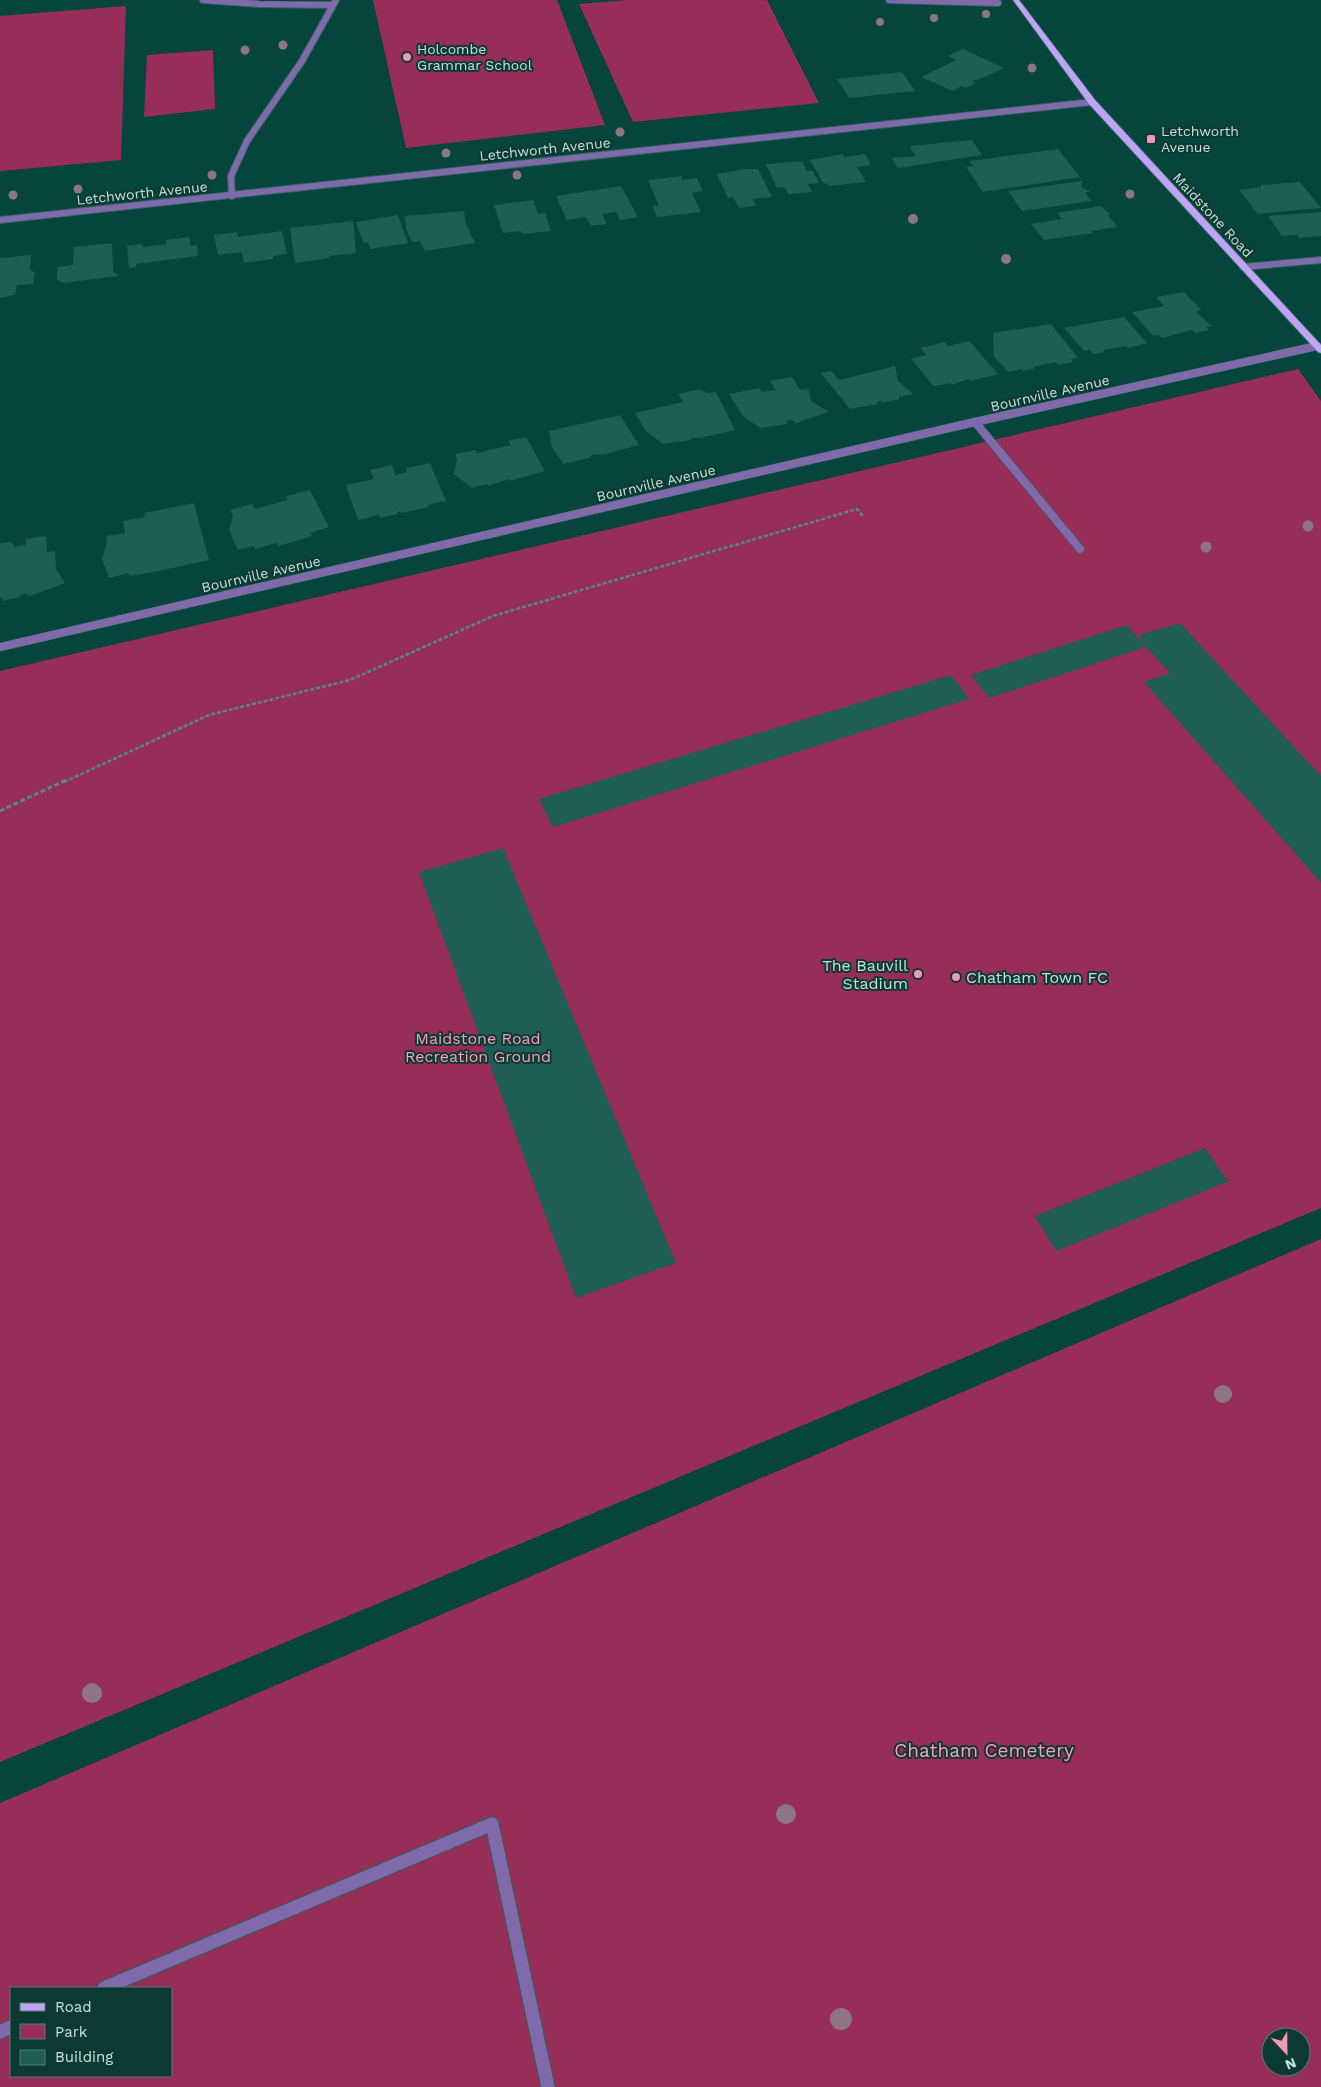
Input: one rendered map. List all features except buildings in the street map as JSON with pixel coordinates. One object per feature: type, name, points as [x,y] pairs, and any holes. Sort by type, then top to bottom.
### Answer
[{"type":"main road","name":"Maidstone Road","points":[[1016,0],[1092,102],[1319,348]]},
{"type":"street","points":[[203,0],[259,4],[335,3]]},
{"type":"street","points":[[888,0],[998,3]]},
{"type":"street","points":[[232,196],[230,176],[247,141],[302,61],[335,3]]},
{"type":"street","name":"Letchworth Avenue","points":[[0,220],[1092,102]]},
{"type":"street","points":[[1243,267],[1321,260]]},
{"type":"street","name":"Bournville Avenue","points":[[0,647],[975,422],[1319,348]]},
{"type":"street","points":[[975,422],[1080,549]]},
{"type":"street","points":[[106,1987],[492,1824],[548,2087]]},
{"type":"path","points":[[0,811],[209,714],[350,680],[493,616],[857,509],[863,516]]},
{"type":"green space","points":[[373,0],[557,0],[605,125],[406,148]]},
{"type":"green space","points":[[626,0],[767,0],[819,103],[633,122],[579,4]]},
{"type":"green space","points":[[126,6],[121,160],[0,171],[0,16]]},
{"type":"green space","points":[[213,50],[215,109],[144,117],[147,55]]},
{"type":"green space","name":"Maidstone Road Recreation Ground","points":[[1298,369],[1321,401],[1321,1208],[0,1762],[0,671]]},
{"type":"green space","name":"Chatham Cemetery","points":[[1321,1239],[1321,2087],[0,2087],[0,1803]]},
{"type":"place","name":"Holcombe Grammar School","points":[[407,57]]},
{"type":"place","name":"Letchworth Avenue","points":[[1151,139]]},
{"type":"place","name":"The Bauvill Stadium","points":[[918,974]]},
{"type":"place","name":"Chatham Town FC","points":[[956,977]]}]
